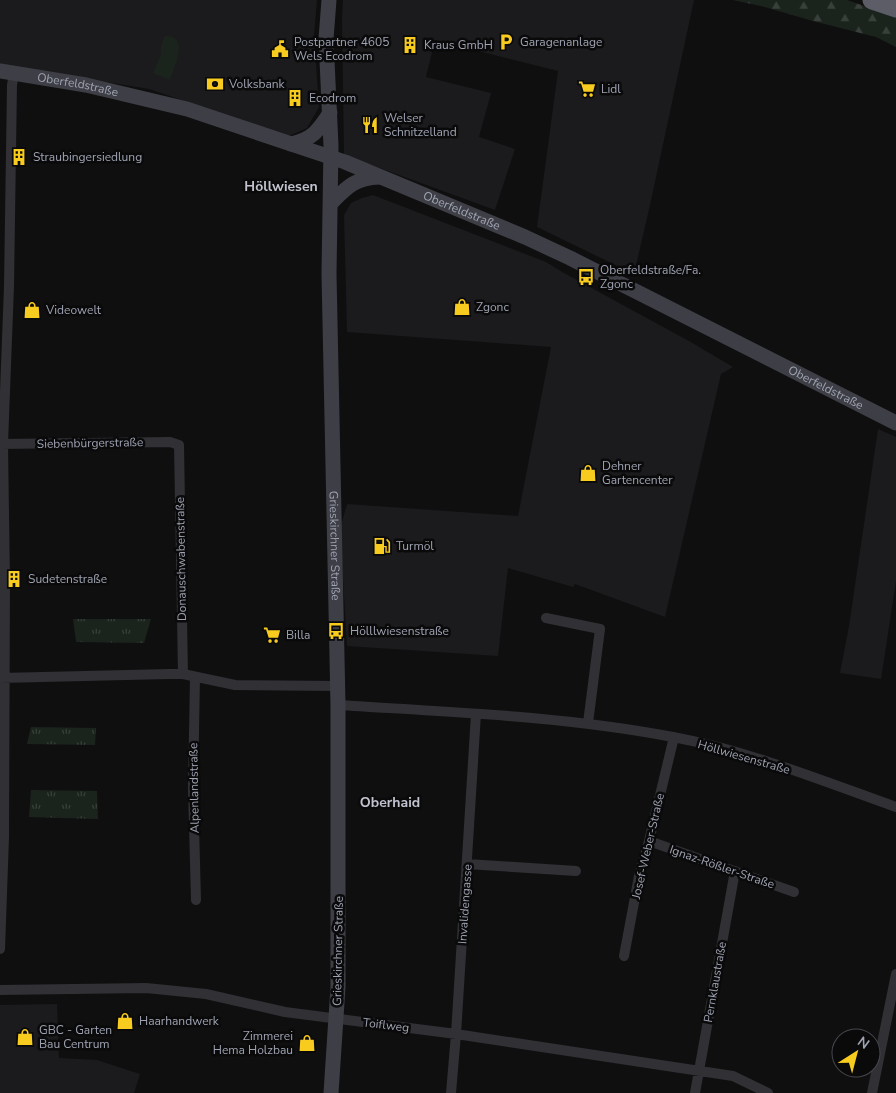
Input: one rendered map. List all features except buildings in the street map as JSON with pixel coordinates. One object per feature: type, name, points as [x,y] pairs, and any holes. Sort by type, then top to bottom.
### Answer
[{"type":"highway","points":[[872,0],[896,8]]},
{"type":"main road","name":"Grieskirchner Straße","points":[[329,0],[326,38],[331,157],[329,283],[338,705],[338,987],[332,1093]]},
{"type":"main road","name":"Oberfeldstraße","points":[[7,72],[86,85],[187,110],[331,157],[570,258],[896,422]]},
{"type":"main road","points":[[291,144],[302,142],[316,134],[330,113]]},
{"type":"main road","points":[[331,203],[354,183],[364,178],[380,177]]},
{"type":"street","points":[[0,949],[2,837],[2,444],[9,286],[12,85],[7,72]]},
{"type":"street","name":"Siebenbürgerstraße","points":[[2,444],[170,442],[179,445]]},
{"type":"street","name":"Donauschwabenstraße","points":[[179,445],[183,674]]},
{"type":"street","points":[[546,618],[600,629],[588,723]]},
{"type":"street","points":[[2,677],[183,674],[235,685],[337,686]]},
{"type":"street","name":"Alpenlandstraße","points":[[194,677],[193,788],[196,900]]},
{"type":"street","name":"Höllwiesenstraße","points":[[338,705],[588,723],[674,737],[750,756],[896,807]]},
{"type":"street","name":"Invalidengasse","points":[[451,1093],[476,714]]},
{"type":"street","name":"Josef-Weber-Straße","points":[[624,956],[639,876],[674,737]]},
{"type":"street","name":"Ignaz-Rößler-Straße","points":[[649,841],[794,892]]},
{"type":"street","points":[[467,864],[576,871]]},
{"type":"street","name":"Pernklaustraße","points":[[695,1093],[735,871]]},
{"type":"street","points":[[872,1093],[896,974]]},
{"type":"street","name":"Toiflweg","points":[[0,990],[146,988],[206,994],[284,1012],[456,1034],[700,1070],[733,1076],[768,1093]]},
{"type":"shaded area","points":[[0,0],[317,0],[314,36],[319,107],[307,128],[289,136],[149,89],[0,65]]},
{"type":"shaded area","points":[[343,0],[694,0],[634,274],[537,227],[558,71],[435,40],[426,77],[491,93],[479,137],[515,149],[495,210],[344,155]]},
{"type":"shaded area","points":[[373,195],[546,262],[733,367],[721,374],[665,617],[575,584],[573,587],[508,568],[498,656],[347,646],[340,529],[347,504],[518,516],[551,347],[347,332],[344,215],[351,203]]},
{"type":"shaded area","points":[[878,429],[896,437],[896,581],[881,679],[840,673],[849,626]]},
{"type":"shaded area","name":"GBC - Garten Bau Centrum","points":[[57,1004],[59,1058],[97,1060],[140,1074],[134,1093],[0,1093],[0,1005]]},
{"type":"green space","points":[[733,0],[847,0],[896,17],[896,47],[876,37]]},
{"type":"green space","points":[[168,36],[178,42],[179,48],[177,61],[170,80],[153,73],[161,54],[164,37]]},
{"type":"green space","points":[[73,619],[151,619],[144,643],[76,642]]},
{"type":"green space","points":[[31,727],[96,728],[95,745],[27,744]]},
{"type":"green space","points":[[31,790],[97,791],[98,819],[29,817]]},
{"type":"place","name":"Garagenanlage","points":[[506,42]]},
{"type":"place","name":"Kraus GmbH","points":[[410,45]]},
{"type":"place","name":"Postpartner 4605 Wels Ecodrom","points":[[280,49]]},
{"type":"place","name":"Volksbank","points":[[215,84]]},
{"type":"place","name":"Lidl","points":[[587,89]]},
{"type":"place","name":"Ecodrom","points":[[295,98]]},
{"type":"place","name":"Welser Schnitzelland","points":[[370,125]]},
{"type":"place","name":"Straubingersiedlung","points":[[19,157]]},
{"type":"place","name":"Oberfeldstraße/Fa. Zgonc","points":[[586,277]]},
{"type":"place","name":"Zgonc","points":[[462,307]]},
{"type":"place","name":"Videowelt","points":[[32,310]]},
{"type":"place","name":"Dehner Gartencenter","points":[[588,473]]},
{"type":"place","name":"Turmöl","points":[[382,546]]},
{"type":"place","name":"Sudetenstraße","points":[[14,579]]},
{"type":"place","name":"Hölllwiesenstraße","points":[[336,631]]},
{"type":"place","name":"Billa","points":[[272,635]]},
{"type":"place","name":"Haarhandwerk","points":[[125,1021]]},
{"type":"place","name":"GBC - Garten Bau Centrum","points":[[25,1037]]},
{"type":"place","name":"Zimmerei Hema Holzbau","points":[[307,1043]]},
{"type":"district","name":"Höllwiesen","points":[[281,186]]},
{"type":"district","name":"Oberhaid","points":[[390,802]]}]
